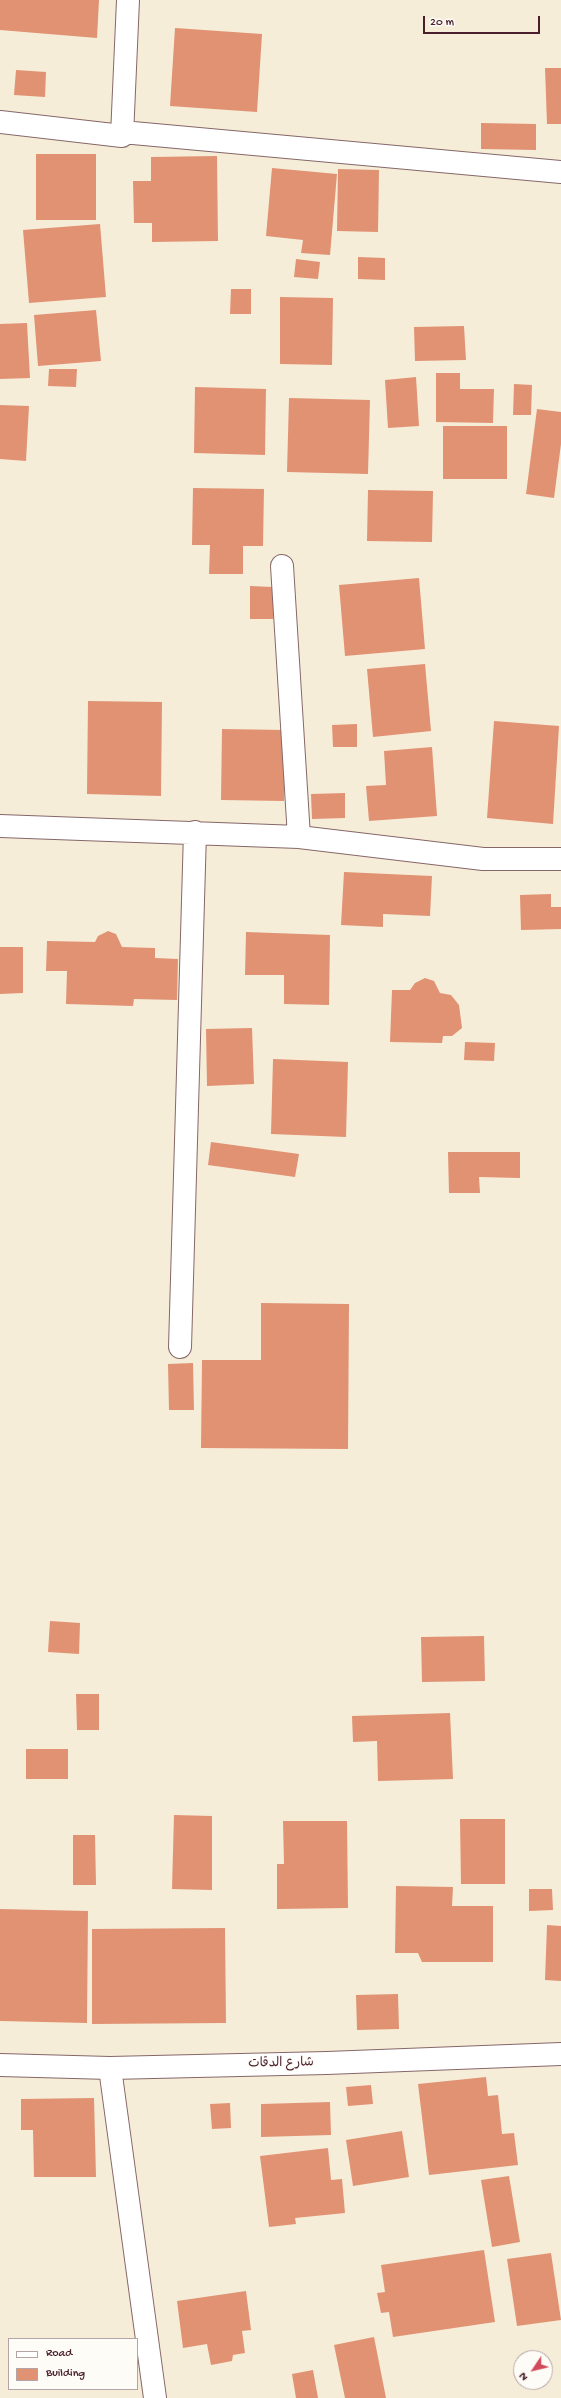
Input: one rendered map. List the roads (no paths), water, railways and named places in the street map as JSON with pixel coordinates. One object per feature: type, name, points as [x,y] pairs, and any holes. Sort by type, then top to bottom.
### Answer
[{"type":"street","points":[[122,136],[128,0]]},
{"type":"street","points":[[0,122],[122,136]]},
{"type":"street","points":[[122,136],[122,132],[561,172]]},
{"type":"street","points":[[282,566],[300,837]]},
{"type":"street","points":[[0,826],[300,837],[483,859],[561,859]]},
{"type":"street","points":[[180,1347],[195,832]]},
{"type":"street","name":"شارع الدقات","points":[[0,2065],[110,2068],[327,2064],[561,2054]]},
{"type":"street","points":[[110,2068],[155,2398]]}]
